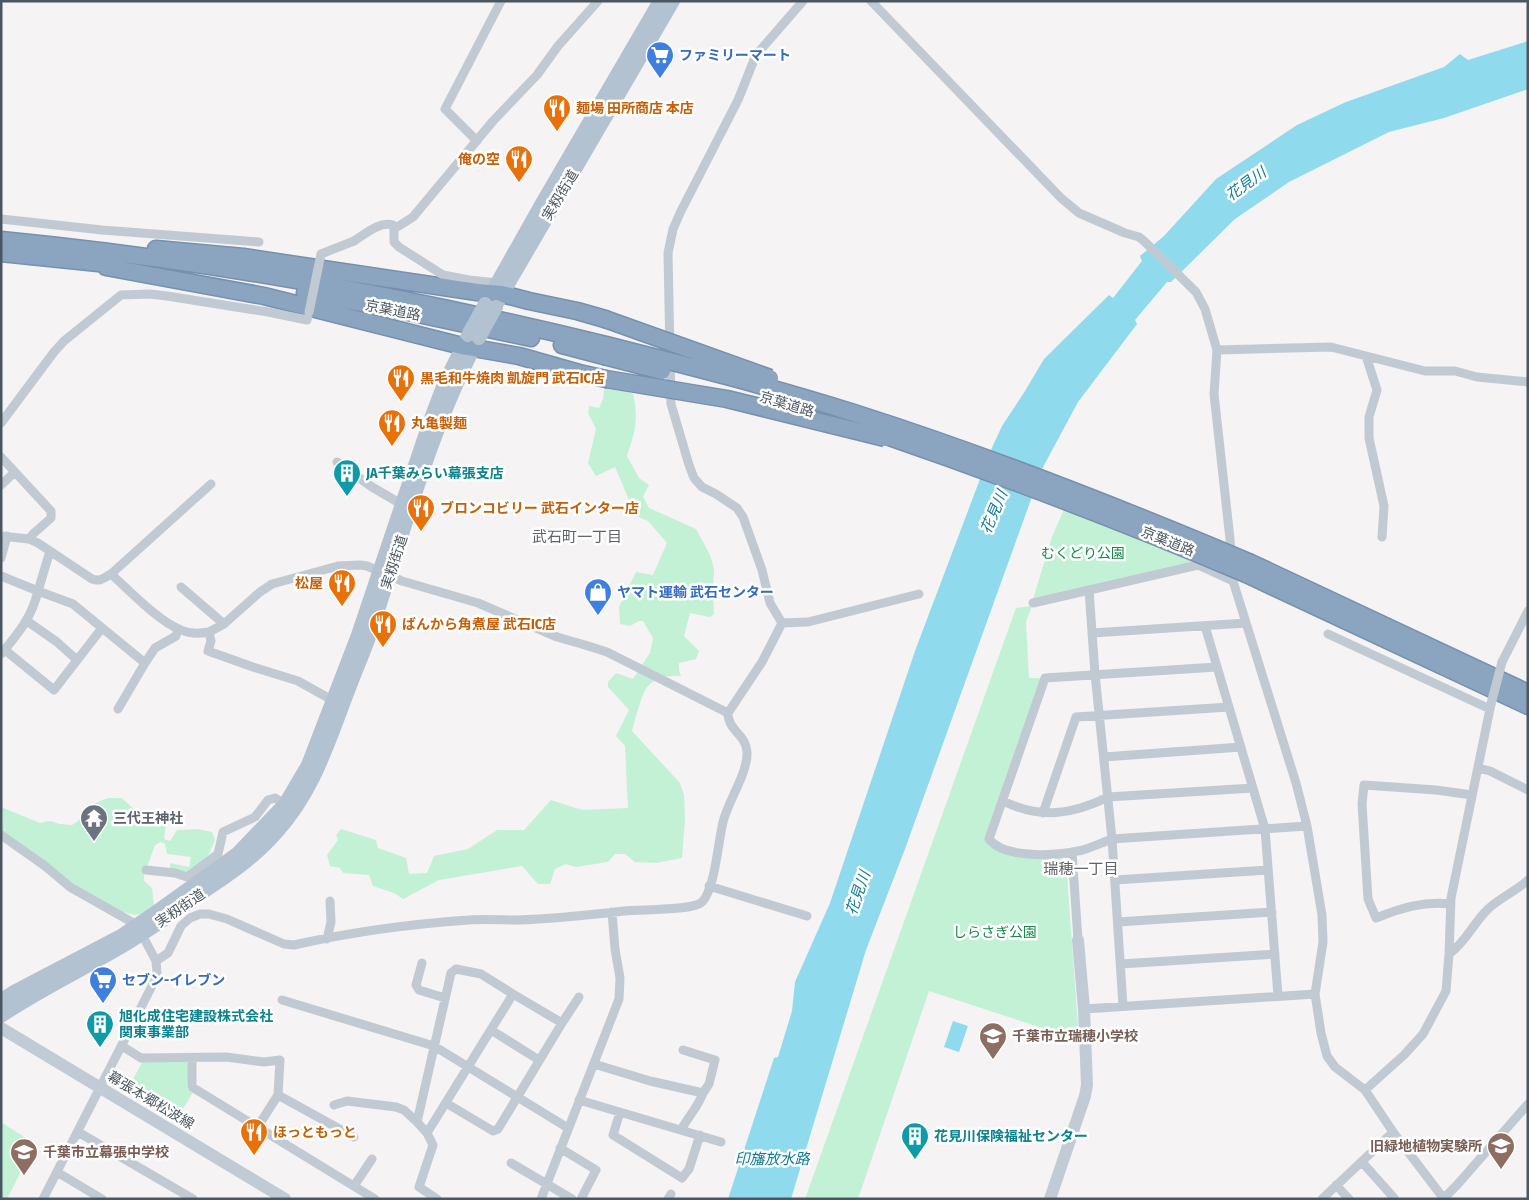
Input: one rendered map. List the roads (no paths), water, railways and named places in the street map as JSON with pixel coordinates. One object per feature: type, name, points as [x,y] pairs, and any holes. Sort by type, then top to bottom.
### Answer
[{"type":"highway","name":"京葉道路","points":[[1,240],[267,275],[384,295],[605,350],[851,424],[937,447],[1528,693]]},
{"type":"highway","points":[[42,244],[174,250],[243,257],[529,301],[577,311],[733,364],[867,413],[937,447]]},
{"type":"highway","name":"京葉道路","points":[[1,253],[172,272],[332,298],[538,340],[605,350]]},
{"type":"highway","points":[[58,258],[264,296],[471,342],[579,373],[763,407],[851,429],[937,447]]},
{"type":"highway","name":"京葉道路","points":[[1243,573],[1528,706]]},
{"type":"main road","name":"実籾街道","points":[[290,807],[316,773],[372,628],[401,504],[444,384],[471,342],[494,296],[660,1]]},
{"type":"main road","name":"実籾街道","points":[[494,296],[673,1]]},
{"type":"main road","name":"実籾街道","points":[[1,1016],[247,862],[275,835],[290,807],[308,765],[358,635],[385,573],[471,342]]},
{"type":"main road","name":"実籾街道","points":[[1,1000],[121,936],[139,930]]},
{"type":"street","points":[[477,141],[445,109],[501,1]]},
{"type":"street","points":[[394,229],[413,217],[493,121],[537,75],[558,46],[598,1]]},
{"type":"street","points":[[782,623],[770,602],[762,570],[737,508],[702,487],[694,478],[689,465],[671,404],[668,253],[673,229],[681,211],[738,100],[756,55],[803,1]]},
{"type":"street","points":[[871,1],[1061,198],[1079,213],[1139,237],[1146,242],[1196,292],[1205,309],[1216,350],[1214,394],[1230,539],[1243,573],[1246,623],[1308,826],[1322,914],[1323,942],[1315,994],[1321,1034],[1327,1056],[1335,1068],[1365,1090],[1393,1132],[1444,1198],[1528,1104]]},
{"type":"street","points":[[1,219],[102,230],[259,242]]},
{"type":"street","points":[[1,423],[64,341],[121,295],[150,294],[268,312],[307,320],[321,254],[354,241],[384,224],[393,225],[394,242],[399,247],[436,271],[494,296]]},
{"type":"street","points":[[1216,350],[1331,347],[1425,371],[1454,371],[1477,377],[1528,382]]},
{"type":"street","points":[[1366,356],[1377,390],[1369,417],[1369,438],[1384,506],[1382,536]]},
{"type":"street","points":[[1,457],[51,511],[51,518],[29,539]]},
{"type":"street","points":[[337,462],[372,488],[401,504]]},
{"type":"street","points":[[1,484],[15,472]]},
{"type":"street","points":[[1,558],[4,536],[29,539],[92,579],[101,580],[111,574],[211,484]]},
{"type":"street","points":[[50,551],[35,606],[27,621],[3,652],[54,690],[102,628]]},
{"type":"street","points":[[111,574],[158,615],[178,629],[194,633],[208,632],[224,624],[260,592],[272,584],[338,566],[360,565],[478,603],[557,637],[607,652],[728,713]]},
{"type":"street","points":[[1033,603],[1198,565],[1243,573]]},
{"type":"street","points":[[1,576],[73,604],[144,663]]},
{"type":"street","points":[[181,587],[224,624]]},
{"type":"street","points":[[1089,590],[1095,674],[1112,839],[1123,1006]]},
{"type":"street","points":[[782,623],[808,622],[919,594]]},
{"type":"street","points":[[1365,1090],[1424,1034],[1446,991],[1450,904],[1490,706],[1502,662],[1528,611]]},
{"type":"street","points":[[27,621],[57,642],[78,660]]},
{"type":"street","points":[[156,961],[168,953],[181,926],[190,918],[200,914],[209,914],[227,919],[284,944],[294,945],[388,929],[461,921],[541,919],[696,907],[703,902],[709,886],[719,847],[722,823],[744,770],[748,753],[746,742],[728,720],[728,713],[762,662],[782,623]]},
{"type":"street","points":[[1092,633],[1246,623]]},
{"type":"street","points":[[1205,626],[1265,829],[1278,996]]},
{"type":"street","points":[[118,709],[144,663],[155,648],[176,636],[178,629]]},
{"type":"street","points":[[208,632],[211,641],[208,650],[298,682],[332,700]]},
{"type":"street","points":[[1328,634],[1490,706]]},
{"type":"street","points":[[1217,667],[1045,678],[989,839],[993,845],[1010,850],[1029,854],[1044,854],[1072,852],[1112,839],[1308,826]]},
{"type":"street","points":[[1043,813],[1076,717],[1229,707]]},
{"type":"street","points":[[1104,756],[1241,747]]},
{"type":"street","points":[[1478,768],[1490,771],[1528,790]]},
{"type":"street","points":[[1450,904],[1436,902],[1416,904],[1376,918],[1368,899],[1362,804],[1364,785],[1436,790],[1472,795]]},
{"type":"street","points":[[1003,800],[1015,807],[1043,813],[1071,812],[1090,806],[1108,797],[1253,788]]},
{"type":"street","points":[[146,870],[176,873],[187,877],[218,854],[223,832],[255,817],[268,800],[275,798],[290,807]]},
{"type":"street","points":[[1,835],[46,866],[70,887],[139,930],[156,961],[157,973],[155,980],[43,1199]]},
{"type":"street","points":[[1050,1199],[1085,1096],[1087,1075],[1072,852]]},
{"type":"street","points":[[1115,880],[1268,870]]},
{"type":"street","points":[[1449,954],[1459,948],[1488,909],[1528,880]]},
{"type":"street","points":[[709,886],[807,916]]},
{"type":"street","points":[[327,939],[331,924],[330,902]]},
{"type":"street","points":[[541,1199],[619,999],[620,988],[612,912]]},
{"type":"street","points":[[1118,922],[1272,912]]},
{"type":"street","points":[[1121,964],[1275,954]]},
{"type":"street","points":[[419,967],[416,985],[419,990],[445,998]]},
{"type":"street","points":[[417,1122],[451,973],[456,969],[481,974],[562,1024]]},
{"type":"street","points":[[427,1133],[513,994]]},
{"type":"street","points":[[1084,1009],[1315,994]]},
{"type":"street","points":[[282,1000],[434,1046],[568,1128]]},
{"type":"street","points":[[446,1103],[493,1131],[498,1129],[575,1000]]},
{"type":"street","name":"幕張本郷松波線","points":[[1,1028],[278,1197]]},
{"type":"street","points":[[491,1030],[539,1060]]},
{"type":"street","points":[[122,1046],[141,1058],[226,1057],[264,1062],[280,1060],[278,1095],[257,1128]]},
{"type":"street","points":[[681,1130],[692,1111],[698,1107],[709,1084],[716,1060],[683,1050]]},
{"type":"street","points":[[192,1058],[192,1087],[375,1199]]},
{"type":"street","points":[[594,1064],[650,1081],[703,1094]]},
{"type":"street","points":[[278,1095],[354,1137]]},
{"type":"street","points":[[579,1100],[721,1142]]},
{"type":"street","points":[[334,1105],[347,1101],[396,1107],[404,1110],[427,1133],[433,1145],[419,1187],[437,1199]]},
{"type":"street","points":[[620,1112],[614,1135],[682,1178],[689,1169],[700,1135]]},
{"type":"street","points":[[78,1132],[193,1199]]},
{"type":"street","points":[[1322,1199],[1393,1132]]},
{"type":"street","points":[[560,1148],[596,1170],[581,1199]]},
{"type":"street","points":[[354,1186],[372,1159]]},
{"type":"street","points":[[1362,1162],[1393,1199]]},
{"type":"street","points":[[508,1164],[572,1199]]},
{"type":"street","points":[[57,1172],[102,1199]]},
{"type":"street","points":[[1336,1185],[1349,1199]]},
{"type":"water","name":"印旛放水路","points":[[1528,41],[1528,89],[1444,118],[1389,132],[1289,182],[1235,219],[1171,282],[1167,282],[1135,320],[1137,324],[1078,402],[1042,469],[905,849],[866,950],[791,1199],[728,1199],[774,1058],[778,1057],[792,1011],[795,982],[830,903],[915,651],[991,450],[1002,426],[1044,359],[1109,295],[1113,298],[1142,261],[1140,256],[1164,236],[1216,179],[1297,125],[1346,102],[1444,67],[1460,54],[1468,60]]},
{"type":"water","points":[[953,1021],[968,1026],[959,1052],[944,1047]]},
{"type":"place","name":"ファミリーマート","points":[[660,79]]},
{"type":"place","name":"麺場 田所商店 本店","points":[[557,132]]},
{"type":"place","name":"俺の空","points":[[519,183]]},
{"type":"place","name":"黒毛和牛焼肉 凱旋門 武石IC店","points":[[401,402]]},
{"type":"place","name":"丸亀製麺","points":[[392,447]]},
{"type":"place","name":"JA千葉みらい幕張支店","points":[[347,497]]},
{"type":"place","name":"ブロンコビリー 武石インター店","points":[[421,532]]},
{"type":"place","name":"松屋","points":[[342,607]]},
{"type":"place","name":"ヤマト運輸 武石センター","points":[[598,616]]},
{"type":"place","name":"ばんから角煮屋 武石IC店","points":[[383,648]]},
{"type":"place","name":"三代王神社","points":[[94,842]]},
{"type":"place","name":"セブン-イレブン","points":[[103,1004]]},
{"type":"place","name":"旭化成住宅建設株式会社 関東事業部","points":[[100,1048]]},
{"type":"place","name":"千葉市立瑞穂小学校","points":[[993,1060]]},
{"type":"place","name":"ほっともっと","points":[[254,1156]]},
{"type":"place","name":"花見川保険福祉センター","points":[[915,1160]]},
{"type":"place","name":"旧緑地植物実験所","points":[[1501,1170]]},
{"type":"place","name":"千葉市立幕張中学校","points":[[24,1176]]},
{"type":"district","name":"武石町一丁目","points":[[577,537]]},
{"type":"district","name":"瑞穂一丁目","points":[[1081,869]]},
{"type":"water label","name":"花見川","points":[[1246,184]]},
{"type":"water label","name":"花見川","points":[[994,512]]},
{"type":"water label","name":"花見川","points":[[858,893]]},
{"type":"park label","name":"むくどり公園","points":[[1083,553]]},
{"type":"park label","name":"しらさぎ公園","points":[[995,932]]}]
